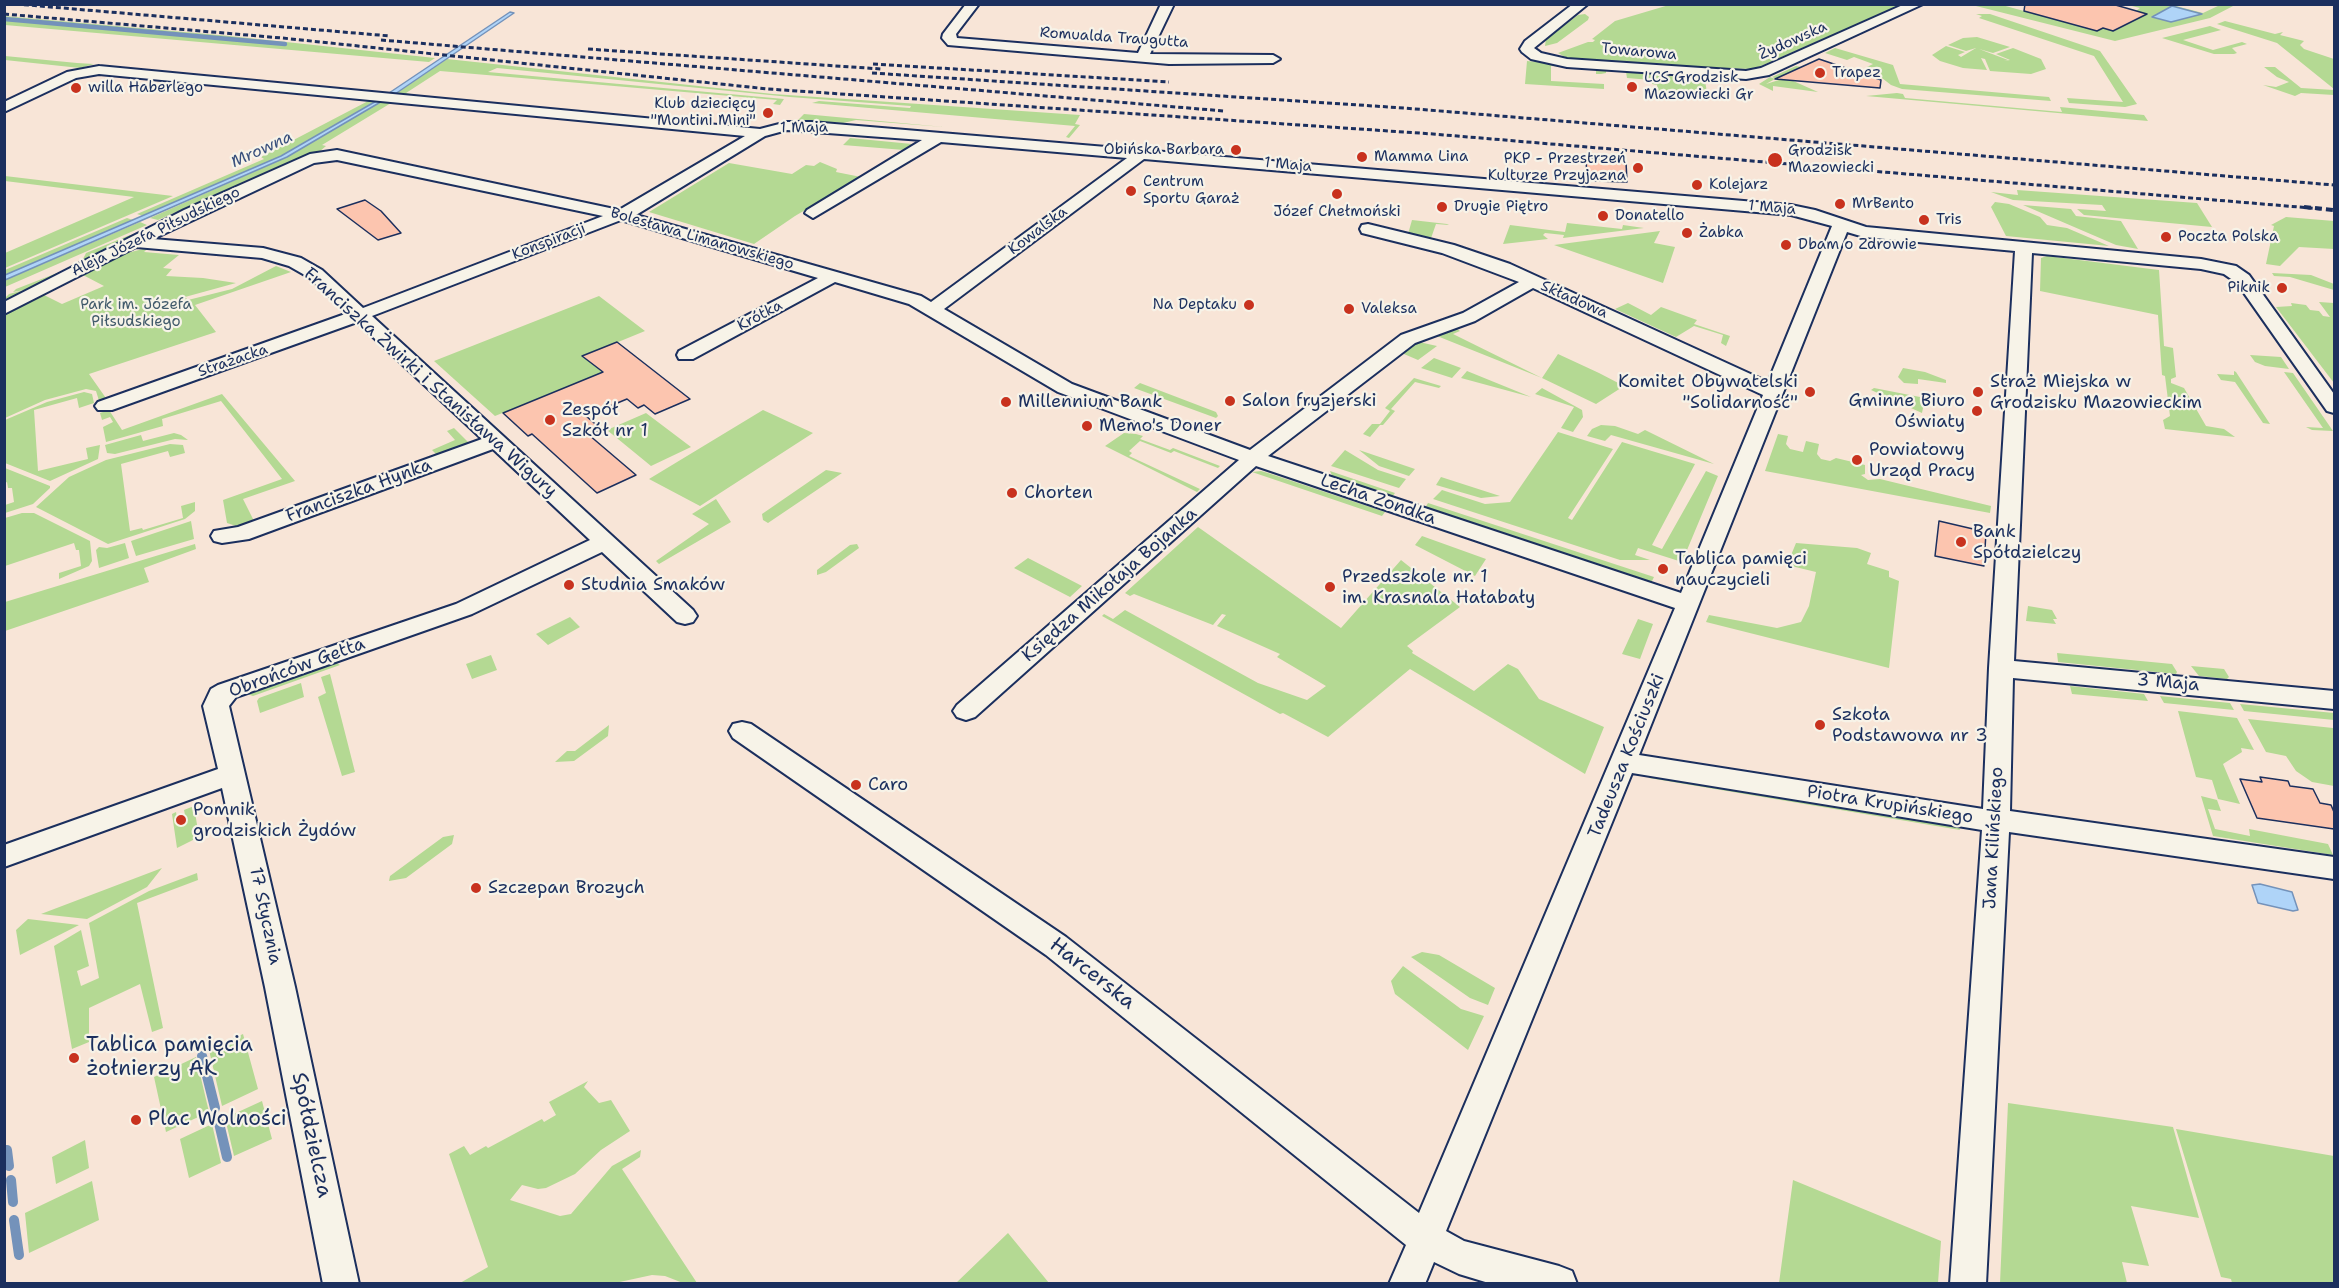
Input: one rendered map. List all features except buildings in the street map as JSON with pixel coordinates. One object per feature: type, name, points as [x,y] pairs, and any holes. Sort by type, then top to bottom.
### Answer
[{"type":"street","name":"Romualda Traugutta","points":[[973,4],[950,34],[949,38],[953,42],[1119,57],[1143,56],[1169,60],[1273,59]]},
{"type":"street","points":[[1143,56],[1168,4]]},
{"type":"street","name":"Towarowa","points":[[1582,4],[1530,44],[1527,49],[1531,53],[1551,60],[1584,64],[1746,75]]},
{"type":"street","name":"Żydowska","points":[[1746,75],[1764,72],[1917,4]]},
{"type":"street","name":"1 Maja","points":[[4,108],[68,77],[96,70],[760,133],[788,126],[811,126],[1791,210],[1814,214],[1864,232],[2201,264],[2229,270],[2243,279],[2334,407]]},
{"type":"street","name":"Konspiracji","points":[[361,314],[620,215],[760,133]]},
{"type":"street","points":[[813,213],[938,137]]},
{"type":"street","name":"Kowalska","points":[[933,309],[1143,153]]},
{"type":"street","name":"Bolesława Limanowskiego","points":[[310,159],[337,155],[620,215],[915,300],[1070,390]]},
{"type":"street","name":"Aleja Józefa Piłsudskiego","points":[[4,309],[190,213],[310,159]]},
{"type":"street","name":"Tadeusza Kościuszki","points":[[1407,1284],[1624,762],[1841,225]]},
{"type":"street","name":"Składowa","points":[[1368,229],[1467,254],[1533,281],[1773,392]]},
{"type":"street","name":"Franciszka Żwirki i Stanisława Wigury","points":[[134,242],[189,248],[243,250],[288,259],[316,274],[685,616]]},
{"type":"street","name":"Jana Kilińskiego","points":[[1968,1284],[1996,819],[2001,668],[2024,248]]},
{"type":"street","name":"Krótka","points":[[686,355],[834,276]]},
{"type":"street","name":"Księdza Mikołaja Bojanka","points":[[966,711],[1253,458],[1408,339],[1469,317],[1533,281]]},
{"type":"street","name":"Strażacka","points":[[105,406],[361,314]]},
{"type":"street","name":"Lecha Zondka","points":[[1070,390],[1253,458],[1688,604]]},
{"type":"street","name":"Franciszka Hynka","points":[[222,536],[241,534],[495,441]]},
{"type":"street","name":"Obrońców Getta","points":[[232,774],[216,706],[223,693],[464,609],[605,542]]},
{"type":"street","name":"3 Maja","points":[[2001,668],[2334,699]]},
{"type":"street","name":"Harcerska","points":[[742,731],[1056,946],[1425,1239],[1459,1257],[1559,1284]]},
{"type":"street","name":"Piotra Krupińskiego","points":[[1624,762],[1965,818],[1996,819],[2334,868]]},
{"type":"street","points":[[4,856],[232,774]]},
{"type":"street","name":"17 Stycznia","points":[[232,774],[280,987]]},
{"type":"street","name":"Spółdzielcza","points":[[280,987],[341,1284]]},
{"type":"green space","points":[[1669,5],[1901,5],[1754,69],[1674,67],[1586,61],[1567,58],[1558,53],[1593,42],[1595,40],[1592,39],[1615,21]]},
{"type":"green space","points":[[1972,5],[2002,5],[2097,31],[2103,28],[2114,31],[2146,14],[2136,11],[2140,8],[2128,5],[2172,5],[2203,13],[2220,5],[2235,5],[2210,18],[2115,41]]},
{"type":"green space","points":[[1585,14],[1589,17],[1588,20],[1557,43],[1545,46],[1546,39],[1578,15]]},
{"type":"green space","points":[[1976,14],[1990,14],[2100,51],[2137,104],[2125,107],[2069,103],[2067,98],[2123,102],[2094,56],[1979,18],[1982,16]]},
{"type":"green space","points":[[4,16],[230,36],[435,58],[429,62],[5,25]]},
{"type":"green space","points":[[2225,21],[2275,34],[2283,32],[2280,35],[2304,41],[2300,45],[2304,49],[2334,59],[2334,89],[2277,43],[2217,24]]},
{"type":"green space","points":[[2210,26],[2221,30],[2183,40],[2213,50],[2242,42],[2247,44],[2232,48],[2237,53],[2234,54],[2214,54],[2162,38]]},
{"type":"green space","points":[[1977,37],[2010,47],[1993,53],[1979,49],[2008,60],[2004,61],[2010,60],[1996,54],[2013,48],[2041,59],[2046,69],[2031,74],[1990,71],[1985,59],[1981,58],[1987,70],[1963,68],[1940,61],[1932,55],[1946,46],[1965,52],[1958,55],[1961,57],[1976,48],[1966,51],[1948,45],[1963,38]]},
{"type":"green space","points":[[1835,48],[1893,65],[1900,84],[2049,97],[2051,101],[1902,89],[1891,85],[1869,68],[1883,68],[1867,67],[1873,64],[1854,57],[1847,60],[1825,53]]},
{"type":"green space","points":[[5,56],[94,64],[80,68],[5,60]]},
{"type":"green space","points":[[447,59],[773,94],[1080,115],[1075,124],[1080,125],[1069,138],[1066,137],[1075,126],[812,103],[819,101],[910,108],[911,106],[790,97],[497,68],[488,72],[784,99],[780,105],[773,104],[777,100],[440,71],[406,93],[411,94],[395,94]]},
{"type":"green space","points":[[1527,61],[1606,69],[1606,73],[1596,74],[1596,69],[1551,66],[1551,81],[1604,84],[1604,89],[1525,84]]},
{"type":"green space","points":[[1796,66],[1801,67],[1782,76],[1818,92],[1773,86],[1773,91],[1759,84],[1770,77],[1775,79],[1766,84],[1779,80],[1772,77]]},
{"type":"green space","points":[[2264,67],[2275,67],[2301,88],[2334,90],[2334,95],[2301,93],[2295,96],[2263,85],[2276,87],[2289,82],[2277,77]]},
{"type":"green space","points":[[1626,72],[1701,79],[1705,81],[1708,98],[1658,95],[1657,85],[1652,84],[1651,80],[1627,78]]},
{"type":"green space","points":[[1903,94],[1905,98],[2062,112],[2060,107],[2144,115],[2148,121],[1866,96]]},
{"type":"green space","points":[[372,99],[378,100],[281,156],[143,216],[137,214],[264,159],[261,157]]},
{"type":"green space","points":[[384,100],[448,107],[391,103],[322,145],[326,146],[319,152],[298,158],[158,220],[150,218],[287,157]]},
{"type":"green space","points":[[804,114],[944,127],[856,120],[843,123],[798,120]]},
{"type":"green space","points":[[850,138],[912,144],[904,150],[843,145]]},
{"type":"green space","points":[[820,162],[837,169],[836,172],[861,177],[795,216],[754,244],[649,212],[729,163],[792,174],[806,165],[814,166]]},
{"type":"green space","points":[[5,176],[173,196],[5,268],[5,253],[134,197],[5,181]]},
{"type":"green space","points":[[2017,190],[2197,203],[2212,227],[2084,215],[2077,209],[2106,211],[2102,205],[2013,200],[1991,192],[2018,195]]},
{"type":"green space","points":[[1995,202],[2009,204],[2040,217],[2047,225],[2067,228],[2109,246],[2006,236],[1991,207]]},
{"type":"green space","points":[[2023,205],[2071,209],[2076,216],[2121,221],[2138,249],[2116,245]]},
{"type":"green space","points":[[2286,217],[2334,221],[2334,249],[2299,247],[2280,266],[2266,264],[2274,226],[2271,225]]},
{"type":"green space","points":[[127,218],[133,220],[5,275],[5,270]]},
{"type":"green space","points":[[1412,220],[1449,225],[1436,224],[1430,241],[1408,234]]},
{"type":"green space","points":[[140,222],[147,225],[5,287],[5,280]]},
{"type":"green space","points":[[1567,223],[1622,229],[1623,225],[1644,228],[1563,238],[1564,235],[1545,233],[1543,235],[1548,239],[1503,244],[1510,225],[1565,232]]},
{"type":"green space","points":[[1660,231],[1654,243],[1675,247],[1663,283],[1554,245]]},
{"type":"green space","points":[[140,234],[5,304],[8,299],[5,298],[9,294],[24,290],[13,292],[16,289],[70,268],[83,259],[86,253],[130,235]]},
{"type":"green space","name":"Park im. Józefa Piłsudskiego","points":[[143,249],[147,249],[144,252],[179,255],[163,268],[172,269],[166,276],[236,283],[185,297],[188,300],[232,289],[276,266],[291,272],[195,305],[216,332],[89,374],[108,401],[100,404],[96,391],[86,389],[45,400],[5,418],[5,314],[115,256]],"holes":[[[83,275],[104,286],[62,304],[44,295]]]},
{"type":"green space","points":[[2047,256],[2159,270],[2164,346],[2173,348],[2176,377],[2171,379],[2171,383],[2184,388],[2206,426],[2224,429],[2235,437],[2165,429],[2163,420],[2170,416],[2165,376],[2162,375],[2158,315],[2040,291],[2041,258]]},
{"type":"green space","points":[[2272,273],[2311,275],[2334,284],[2334,290],[2290,277],[2274,276]]},
{"type":"green space","points":[[599,296],[645,331],[584,356],[603,372],[495,416],[434,361]]},
{"type":"green space","points":[[2319,302],[2334,303],[2334,383],[2276,307],[2292,306],[2291,303],[2306,305],[2310,310],[2319,311],[2323,316],[2330,317]]},
{"type":"green space","points":[[1628,303],[1651,315],[1661,307],[1697,320],[1694,324],[1730,336],[1726,346],[1721,343],[1723,335],[1694,326],[1676,337],[1615,309]]},
{"type":"green space","points":[[1453,326],[1460,331],[1453,334],[1542,378],[1437,336],[1436,332]]},
{"type":"green space","points":[[1419,342],[1437,346],[1418,360],[1404,354],[1405,349]]},
{"type":"green space","points":[[1558,354],[1624,386],[1596,404],[1542,378]]},
{"type":"green space","points":[[2250,355],[2281,357],[2289,369],[2265,366],[2255,362]]},
{"type":"green space","points":[[1434,358],[1461,368],[1452,378],[1421,368]]},
{"type":"green space","points":[[1903,368],[1925,372],[1946,380],[1946,383],[1918,379],[1918,384],[1904,383],[1898,377]]},
{"type":"green space","points":[[1467,371],[1531,397],[1461,378]]},
{"type":"green space","points":[[2234,371],[2270,424],[2263,423],[2235,382],[2221,380],[2217,374],[2234,375]]},
{"type":"green space","points":[[2284,372],[2293,373],[2333,431],[2312,430],[2306,427],[2323,428]]},
{"type":"green space","points":[[1414,378],[1441,386],[1439,388],[1415,382],[1391,409],[1395,411],[1383,425],[1380,425],[1370,437],[1363,434],[1372,424],[1380,424],[1390,411],[1385,408]]},
{"type":"green space","points":[[1140,383],[1216,412],[1218,416],[1216,418],[1134,388]]},
{"type":"green space","points":[[1542,388],[1582,410],[1583,417],[1573,432],[1561,428],[1574,407],[1535,394]]},
{"type":"green space","points":[[1874,388],[1925,398],[1922,413],[1871,390]]},
{"type":"green space","points":[[84,392],[92,394],[94,403],[79,408],[77,398],[34,410],[38,471],[88,459],[86,448],[100,445],[98,459],[50,481],[5,463],[5,420],[47,402]]},
{"type":"green space","points":[[222,394],[295,481],[243,499],[255,523],[242,528],[227,523],[223,500],[282,479],[221,401],[162,419],[163,426],[106,442],[103,427],[113,422],[110,417],[102,420],[100,413],[109,410],[122,430]]},
{"type":"green space","points":[[763,410],[813,433],[700,506],[649,479]]},
{"type":"green space","points":[[646,413],[691,447],[651,466],[607,430]]},
{"type":"green space","points":[[1601,425],[1615,426],[1638,434],[1645,430],[1714,464],[1611,435],[1605,441],[1587,436],[1592,429]]},
{"type":"green space","points":[[454,428],[470,444],[439,457],[432,450],[455,440],[447,431]]},
{"type":"green space","points":[[1558,432],[1613,449],[1568,518],[1572,520],[1622,442],[1695,464],[1652,545],[1662,549],[1706,471],[1718,476],[1682,562],[1638,548],[1635,555],[1650,560],[1620,560],[1433,499],[1442,490],[1485,504],[1510,502]]},
{"type":"green space","points":[[174,433],[188,440],[175,439],[115,454],[107,453],[105,445],[141,435],[143,441]]},
{"type":"green space","points":[[1124,433],[1143,436],[1140,439],[1170,450],[1173,448],[1220,466],[1218,468],[1140,441],[1129,451],[1132,453],[1129,456],[1200,489],[1197,492],[1105,446]]},
{"type":"green space","points":[[1778,434],[1788,436],[1786,444],[1790,449],[1803,452],[1806,441],[1819,444],[1817,454],[1821,459],[1830,461],[1836,458],[1865,465],[1865,474],[1861,475],[1868,480],[1880,479],[1991,506],[1990,513],[1765,471]]},
{"type":"green space","points":[[170,444],[183,445],[185,453],[170,457],[168,451],[121,464],[130,531],[142,528],[143,530],[183,518],[181,506],[195,502],[195,511],[185,519],[108,544],[36,507],[69,477],[106,460]]},
{"type":"green space","points":[[1345,450],[1378,470],[1406,479],[1399,488],[1331,466]]},
{"type":"green space","points":[[1359,450],[1415,469],[1409,476],[1379,466]]},
{"type":"green space","points":[[5,468],[50,486],[50,488],[33,504],[5,513],[5,505],[14,502],[12,488],[8,488],[7,482],[5,483]]},
{"type":"green space","points":[[826,470],[842,473],[768,523],[763,520],[762,514]]},
{"type":"green space","points":[[1261,471],[1385,512],[1382,516],[1252,472]]},
{"type":"green space","points":[[1330,471],[1395,493],[1391,498],[1333,478]]},
{"type":"green space","points":[[1441,477],[1500,496],[1481,498],[1436,485]]},
{"type":"green space","points":[[716,499],[731,522],[659,564],[656,561],[709,524],[692,514]]},
{"type":"green space","points":[[1428,503],[1654,577],[1651,583],[1425,508]]},
{"type":"green space","points":[[22,513],[34,513],[90,541],[92,561],[89,566],[59,579],[59,573],[81,566],[79,550],[76,550],[74,543],[5,566],[5,518]]},
{"type":"green space","points":[[191,521],[194,539],[136,556],[131,541]]},
{"type":"green space","points":[[1198,527],[1341,628],[1401,560],[1460,607],[1407,646],[1413,651],[1412,653],[1474,691],[1508,664],[1518,669],[1539,699],[1604,727],[1585,774],[1410,669],[1328,737],[1283,713],[1280,714],[1102,616],[1104,614],[1113,619],[1125,610],[1258,683],[1307,700],[1326,686],[1277,657],[1280,654],[1217,626],[1226,615],[1222,614],[1213,625],[1134,594],[1130,596],[1125,593]]},
{"type":"green space","points":[[1422,536],[1486,559],[1475,576],[1415,545]]},
{"type":"green space","points":[[125,543],[129,558],[99,568],[96,550],[99,547],[107,548]]},
{"type":"green space","points":[[1796,543],[1857,548],[1871,553],[1867,564],[1889,571],[1889,577],[1899,581],[1889,668],[1706,622],[1709,615],[1777,628],[1801,622],[1809,606],[1816,572],[1787,565]]},
{"type":"green space","points":[[195,544],[196,549],[144,568],[149,582],[5,631],[5,602]]},
{"type":"green space","points":[[857,544],[859,548],[826,572],[817,575],[817,570],[850,545]]},
{"type":"green space","points":[[1028,558],[1082,586],[1070,597],[1014,568]]},
{"type":"green space","points":[[2028,606],[2052,610],[2057,619],[2053,619],[2056,624],[2026,621]]},
{"type":"green space","points":[[570,617],[580,627],[548,645],[536,634]]},
{"type":"green space","points":[[1638,619],[1653,624],[1640,659],[1622,654]]},
{"type":"green space","points":[[2057,653],[2172,664],[2177,672],[2176,674],[2058,662]]},
{"type":"green space","points":[[491,655],[497,670],[472,679],[466,664]]},
{"type":"green space","points":[[332,660],[340,665],[253,696],[244,693]]},
{"type":"green space","points":[[2191,666],[2224,669],[2229,677],[2227,679],[2199,676]]},
{"type":"green space","points":[[330,674],[355,772],[342,776],[318,697],[326,693],[321,677]]},
{"type":"green space","points":[[301,683],[304,697],[260,713],[257,701],[259,698]]},
{"type":"green space","points":[[2070,686],[2144,694],[2148,701],[2072,694]]},
{"type":"green space","points":[[2160,696],[2230,703],[2234,710],[2164,703]]},
{"type":"green space","points":[[2240,704],[2334,713],[2334,720],[2244,711]]},
{"type":"green space","points":[[2178,711],[2237,718],[2254,750],[2241,748],[2242,752],[2223,764],[2240,804],[2218,799],[2212,780],[2196,777]]},
{"type":"green space","points":[[2248,719],[2333,728],[2334,786],[2312,782],[2296,771],[2286,756],[2266,752]]},
{"type":"green space","points":[[609,725],[608,736],[574,761],[555,762],[567,751],[575,751]]},
{"type":"green space","points":[[1649,775],[1959,827],[1960,830],[1649,778]]},
{"type":"green space","points":[[2201,796],[2217,800],[2221,811],[2208,809],[2215,829],[2250,836],[2249,829],[2328,844],[2333,855],[2213,836]]},
{"type":"green space","points":[[194,806],[199,837],[177,848],[172,814],[176,812],[178,823],[186,820],[184,810]]},
{"type":"green space","points":[[454,835],[452,844],[406,878],[389,881],[390,876],[443,837]]},
{"type":"green space","points":[[162,868],[147,887],[87,919],[41,914]]},
{"type":"green space","points":[[197,873],[198,880],[137,903],[163,1028],[152,1032],[140,984],[89,1008],[89,1042],[72,1049],[54,946],[81,930],[89,966],[77,971],[81,986],[99,978],[89,923],[149,891]]},
{"type":"green space","points":[[28,919],[79,925],[20,955],[16,930]]},
{"type":"green space","points":[[1422,952],[1439,955],[1495,988],[1488,1005],[1470,998],[1411,957]]},
{"type":"green space","points":[[1403,966],[1461,1009],[1484,1016],[1468,1050],[1395,994],[1391,981]]},
{"type":"green space","points":[[243,1034],[258,1089],[222,1106],[209,1050]]},
{"type":"green space","points":[[196,1057],[209,1112],[166,1132],[154,1077]]},
{"type":"green space","points":[[588,1081],[584,1087],[599,1103],[611,1100],[630,1131],[601,1150],[575,1174],[546,1188],[538,1189],[522,1185],[510,1200],[560,1216],[571,1214],[612,1166],[641,1150],[640,1157],[622,1169],[697,1283],[683,1283],[665,1276],[652,1275],[615,1283],[460,1283],[488,1267],[449,1154],[464,1146],[470,1155],[542,1119],[544,1122],[556,1115],[549,1102]]},
{"type":"green space","points":[[262,1101],[272,1139],[234,1156],[225,1118]]},
{"type":"green space","points":[[2008,1103],[2173,1127],[2199,1218],[2131,1206],[2149,1266],[2122,1262],[2127,1283],[2000,1283]]},
{"type":"green space","points":[[212,1124],[221,1163],[189,1178],[180,1139]]},
{"type":"green space","points":[[2176,1129],[2334,1156],[2334,1283],[2232,1283],[2231,1279],[2221,1277]]},
{"type":"green space","points":[[85,1140],[89,1168],[56,1184],[52,1157]]},
{"type":"green space","points":[[1793,1180],[1941,1241],[1938,1283],[1779,1283]]},
{"type":"green space","points":[[92,1181],[99,1220],[29,1253],[25,1213]]},
{"type":"green space","points":[[1008,1233],[1049,1283],[956,1283]]},
{"type":"water","points":[[2172,6],[2202,14],[2171,22],[2152,17]]},
{"type":"water","points":[[510,12],[514,13],[395,94],[389,93]]},
{"type":"water","points":[[378,100],[384,100],[287,157],[5,280],[5,275],[281,156]]},
{"type":"water","points":[[2260,884],[2292,892],[2298,910],[2293,911],[2258,903],[2252,885]]},
{"type":"waterway","points":[[4,19],[285,44]]},
{"type":"waterway","points":[[202,1056],[215,1108]]},
{"type":"waterway","points":[[219,1123],[227,1157]]},
{"type":"waterway","points":[[7,1150],[9,1166]]},
{"type":"waterway","points":[[11,1180],[13,1202]]},
{"type":"waterway","points":[[14,1220],[19,1255]]},
{"type":"railway","points":[[16,4],[390,36]]},
{"type":"railway","points":[[4,14],[282,38],[768,89],[1433,134],[2322,209]]},
{"type":"railway","points":[[381,40],[1224,111]]},
{"type":"railway","points":[[588,49],[881,69]]},
{"type":"railway","points":[[873,64],[1169,82]]},
{"type":"railway","points":[[872,73],[1404,108],[2334,185]]},
{"type":"railway","points":[[2304,207],[2334,210]]},
{"type":"place","name":"Trapez","points":[[1820,73]]},
{"type":"place","name":"LCS Grodzisk Mazowiecki Gr","points":[[1632,87]]},
{"type":"place","name":"willa Haberlego","points":[[76,88]]},
{"type":"place","name":"Klub dziecięcy \"Montini Mini\"","points":[[768,113]]},
{"type":"place","name":"Obińska Barbara","points":[[1236,150]]},
{"type":"place","name":"Mamma Lina","points":[[1362,157]]},
{"type":"place","name":"Grodzisk Mazowiecki","points":[[1775,160]]},
{"type":"place","name":"PKP - Przestrzeń Kulturze Przyjazna","points":[[1638,168]]},
{"type":"place","name":"Kolejarz","points":[[1697,185]]},
{"type":"place","name":"Centrum Sportu Garaż","points":[[1131,191]]},
{"type":"place","name":"Józef Chełmoński","points":[[1337,194]]},
{"type":"place","name":"MrBento","points":[[1840,204]]},
{"type":"place","name":"Drugie Piętro","points":[[1442,207]]},
{"type":"place","name":"Donatello","points":[[1603,216]]},
{"type":"place","name":"Tris","points":[[1924,220]]},
{"type":"place","name":"Żabka","points":[[1687,233]]},
{"type":"place","name":"Poczta Polska","points":[[2166,237]]},
{"type":"place","name":"Dbam o Zdrowie","points":[[1786,245]]},
{"type":"place","name":"Piknik","points":[[2282,288]]},
{"type":"place","name":"Na Deptaku","points":[[1249,305]]},
{"type":"place","name":"Valeksa","points":[[1349,309]]},
{"type":"place","name":"Komitet Obywatelski \"Solidarność\"","points":[[1810,392]]},
{"type":"place","name":"Straż Miejska w Grodzisku Mazowieckim","points":[[1978,392]]},
{"type":"place","name":"Salon fryzjerski","points":[[1230,401]]},
{"type":"place","name":"Millennium Bank","points":[[1006,402]]},
{"type":"place","name":"Gminne Biuro Oświaty","points":[[1977,411]]},
{"type":"place","name":"Zespół Szkół nr 1","points":[[550,420]]},
{"type":"place","name":"Memo's Doner","points":[[1087,426]]},
{"type":"place","name":"Powiatowy Urząd Pracy","points":[[1857,460]]},
{"type":"place","name":"Chorten","points":[[1012,493]]},
{"type":"place","name":"Bank Spółdzielczy","points":[[1961,542]]},
{"type":"place","name":"Tablica pamięci nauczycieli","points":[[1663,569]]},
{"type":"place","name":"Studnia Smaków","points":[[569,585]]},
{"type":"place","name":"Przedszkole nr. 1 im. Krasnala Hałabały","points":[[1330,587]]},
{"type":"place","name":"Szkoła Podstawowa nr 3","points":[[1820,725]]},
{"type":"place","name":"Caro","points":[[856,785]]},
{"type":"place","name":"Pomnik grodziskich Żydów","points":[[181,820]]},
{"type":"place","name":"Szczepan Brozych","points":[[476,888]]},
{"type":"place","name":"Tablica pamięcia żołnierzy AK","points":[[74,1058]]},
{"type":"place","name":"Plac Wolności","points":[[136,1120]]},
{"type":"water label","name":"Mrowna","points":[[262,150]]}]
